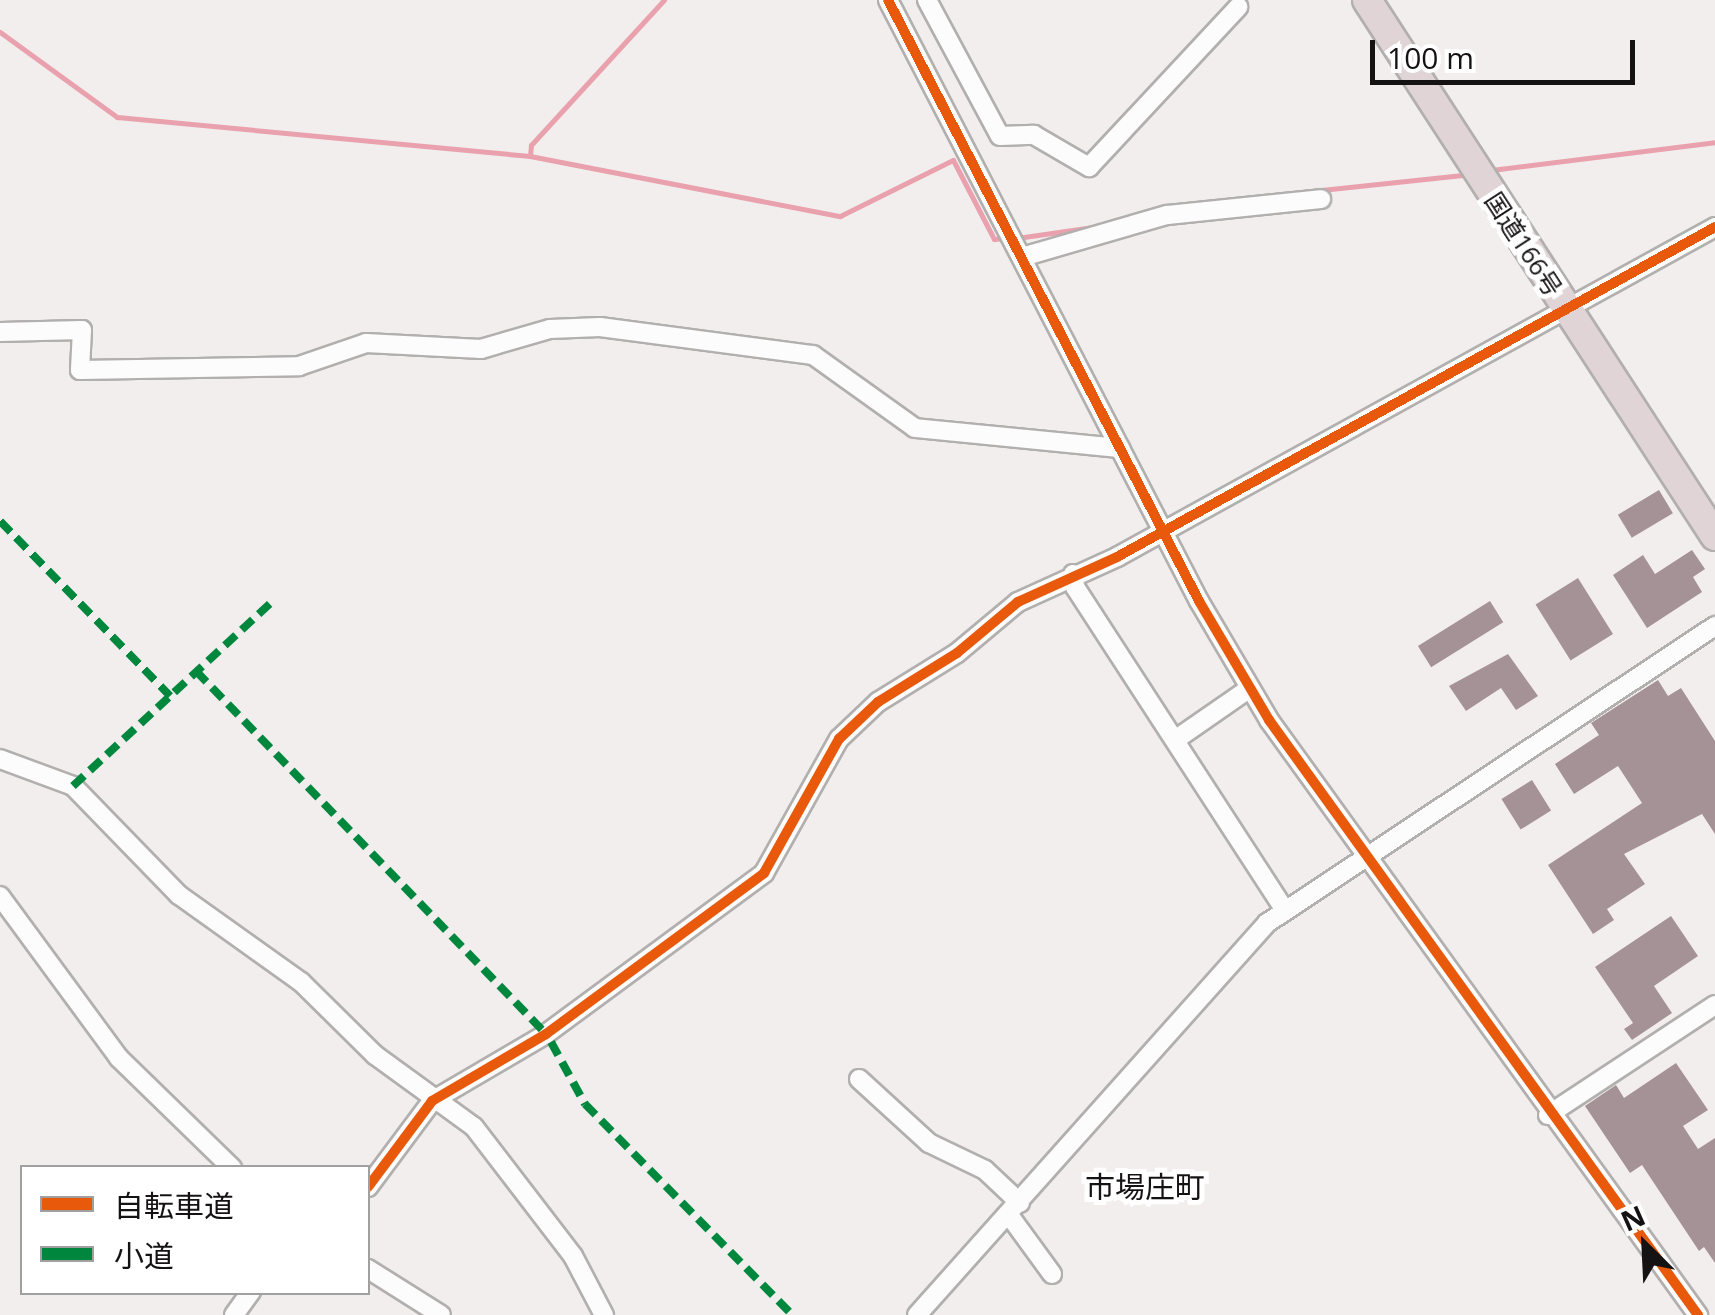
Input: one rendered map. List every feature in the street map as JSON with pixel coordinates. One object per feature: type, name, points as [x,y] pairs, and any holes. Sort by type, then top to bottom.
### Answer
[{"type":"highway","name":"国道166号","points":[[1367,0],[1715,536]]},
{"type":"street","points":[[888,0],[1009,227],[1163,531],[1250,688],[1362,858],[1698,1315]]},
{"type":"street","points":[[927,0],[1000,136],[1034,135],[1088,167],[1238,7]]},
{"type":"street","points":[[1019,253],[1167,215],[1320,198]]},
{"type":"street","points":[[370,1184],[432,1101],[546,1034],[764,872],[839,740],[878,702],[957,652],[1018,602],[1163,531],[1715,227]]},
{"type":"street","points":[[0,332],[82,330],[80,370],[299,366],[366,342],[481,349],[550,329],[600,328],[813,354],[915,428],[1120,448]]},
{"type":"street","points":[[1073,574],[1075,587],[1284,909]]},
{"type":"street","points":[[916,1315],[1015,1209],[1194,998],[1284,909],[1715,626]]},
{"type":"street","points":[[1175,740],[1250,688]]},
{"type":"street","points":[[0,759],[73,786],[179,895],[301,982],[432,1101],[474,1128],[573,1256],[604,1315]]},
{"type":"street","points":[[0,896],[119,1058],[229,1165]]},
{"type":"street","points":[[1548,1115],[1715,1005]]},
{"type":"street","points":[[860,1079],[928,1143],[985,1170],[1015,1209],[1052,1274]]},
{"type":"street","points":[[370,1270],[441,1315]]},
{"type":"building","points":[[1659,490],[1673,513],[1632,538],[1618,515]]},
{"type":"building","points":[[1692,550],[1705,569],[1693,577],[1702,592],[1647,628],[1613,575],[1643,555],[1655,574]]},
{"type":"building","points":[[1578,578],[1613,634],[1571,660],[1536,604]]},
{"type":"building","points":[[1490,601],[1503,622],[1431,667],[1418,646]]},
{"type":"building","points":[[1508,654],[1538,696],[1516,710],[1501,688],[1466,711],[1449,686]]},
{"type":"building","points":[[1658,680],[1668,696],[1681,688],[1715,741],[1715,834],[1702,814],[1624,854],[1645,884],[1607,909],[1614,920],[1593,934],[1548,865],[1642,803],[1618,766],[1574,794],[1555,764],[1599,735],[1591,723]]},
{"type":"building","points":[[1532,780],[1551,811],[1521,830],[1501,799]]},
{"type":"building","points":[[1671,916],[1698,956],[1654,986],[1672,1013],[1632,1040],[1624,1029],[1633,1023],[1595,967]]},
{"type":"building","points":[[1676,1063],[1708,1110],[1683,1126],[1698,1149],[1715,1138],[1715,1263],[1704,1247],[1699,1251],[1642,1165],[1630,1173],[1585,1106],[1616,1085],[1624,1098]]},
{"type":"waterway","points":[[530,156],[531,145],[664,0]]},
{"type":"waterway","points":[[0,32],[117,117],[530,156],[840,216],[953,160],[994,239],[1006,238]]},
{"type":"waterway","points":[[1491,170],[1715,142]]},
{"type":"waterway","points":[[1228,200],[1470,174]]},
{"type":"waterway","points":[[1017,238],[1100,226]]},
{"type":"marked path","points":[[0,521],[170,696]]},
{"type":"marked path","points":[[73,786],[272,602]]},
{"type":"marked path","points":[[196,671],[546,1034]]},
{"type":"marked path","points":[[551,1042],[585,1104],[792,1315]]},
{"type":"cycle path","points":[[888,0],[1199,601],[1269,720],[1698,1315]]},
{"type":"cycle path","points":[[370,1184],[432,1101],[546,1034],[764,873],[839,739],[878,702],[957,653],[1018,602],[1117,557],[1715,227]]},
{"type":"district","name":"市場庄町","points":[[1145,1187]]}]
